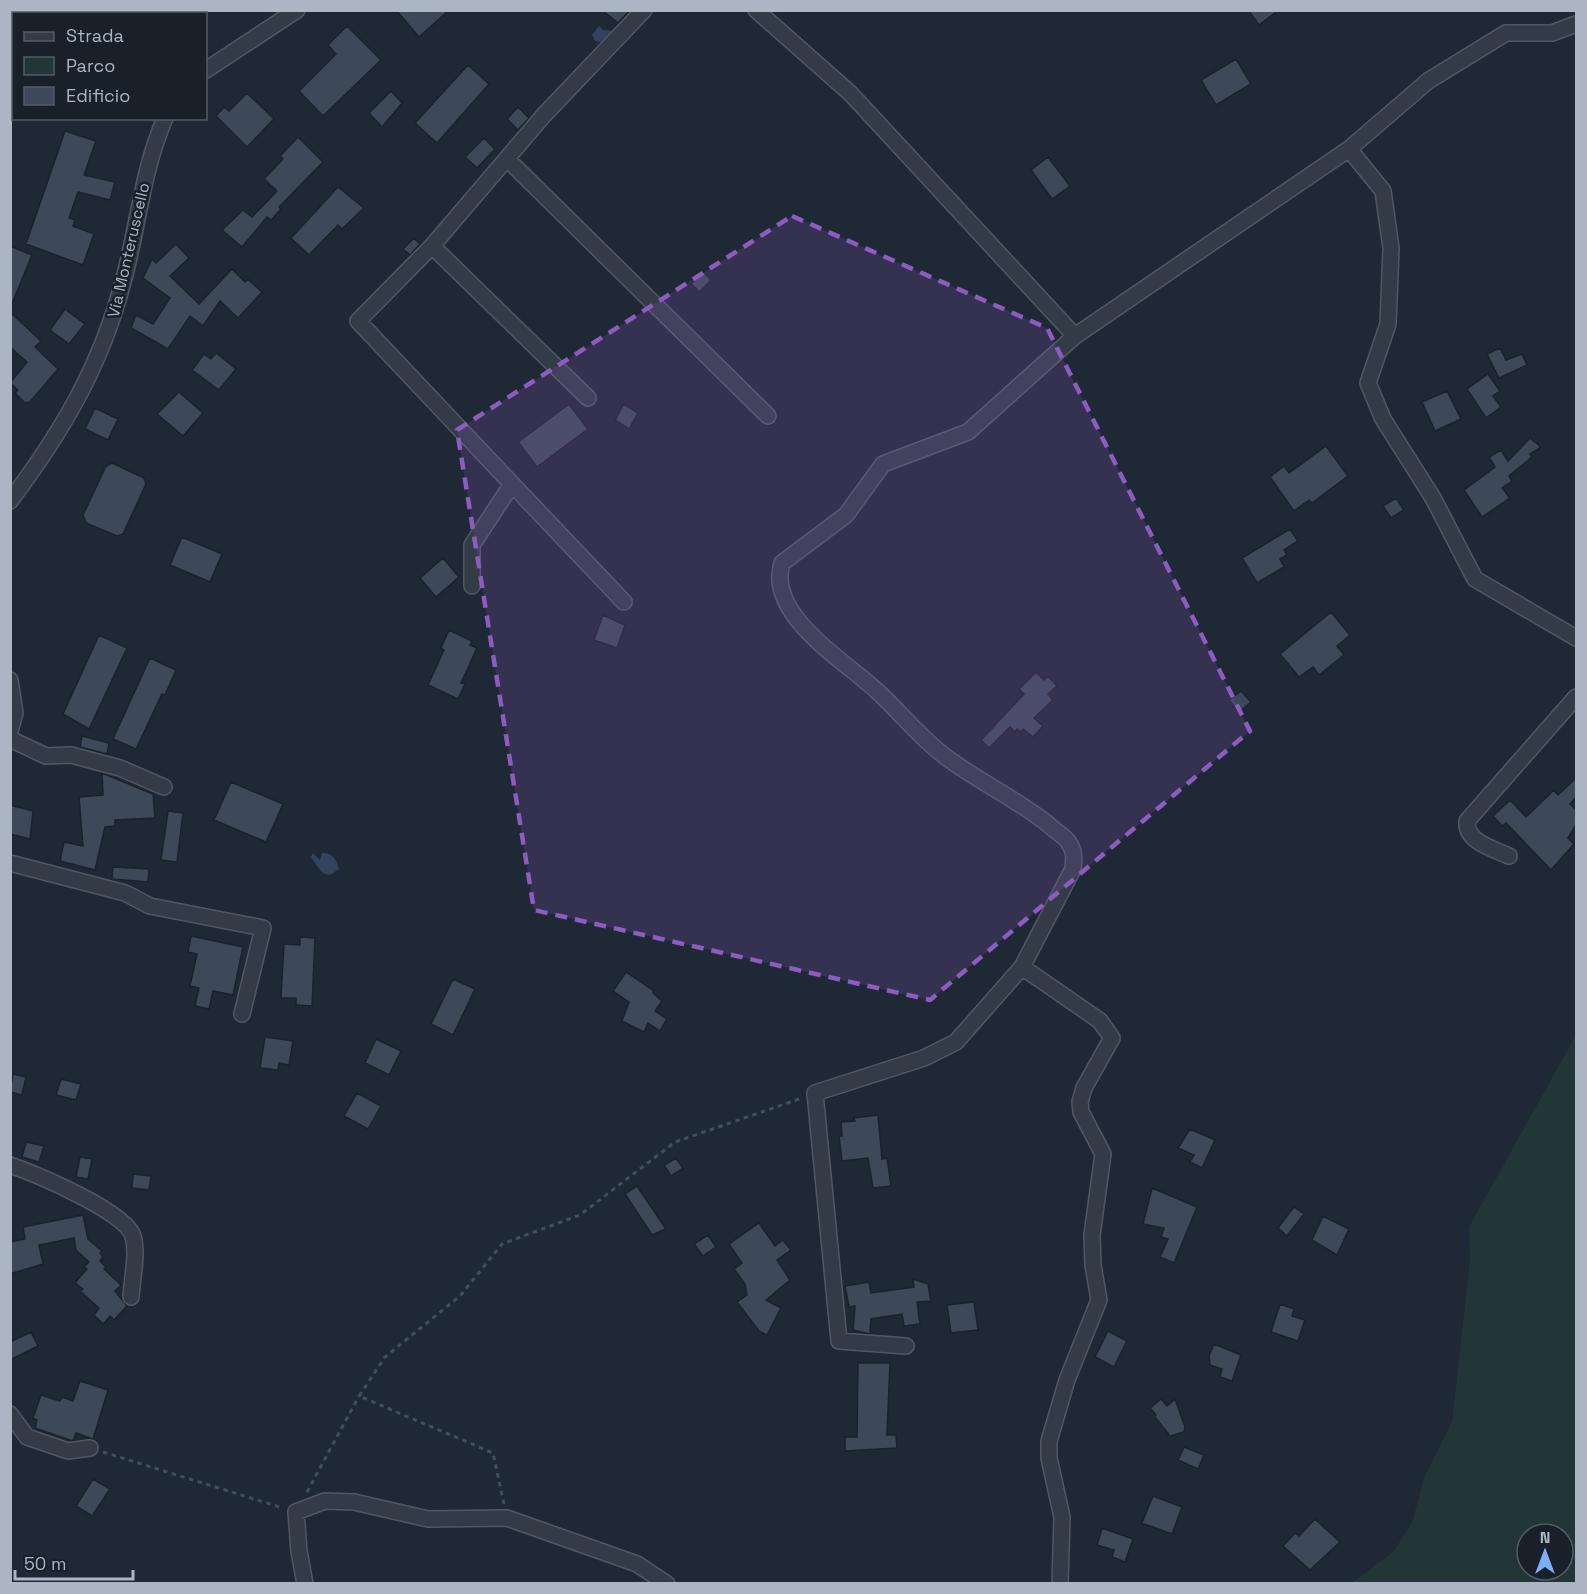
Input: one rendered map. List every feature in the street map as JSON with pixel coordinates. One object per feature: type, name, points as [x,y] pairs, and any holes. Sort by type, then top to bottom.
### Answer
[{"type":"street","points":[[207,69],[297,10]]},
{"type":"street","points":[[624,602],[358,321],[432,246],[544,115],[644,10]]},
{"type":"street","points":[[756,10],[850,93],[1075,336]]},
{"type":"street","points":[[906,1346],[839,1341],[815,1093],[924,1058],[956,1042],[1022,967],[1073,869],[1074,854],[1068,841],[1031,811],[945,757],[875,689],[816,639],[796,617],[784,599],[779,574],[782,563],[846,515],[883,464],[968,432],[1075,336],[1349,149],[1428,81],[1506,33],[1552,33],[1576,24]]},
{"type":"street","name":"Via Monteruscello","points":[[10,501],[58,431],[91,376],[109,331],[124,280],[153,146],[164,120]]},
{"type":"street","points":[[1349,149],[1383,190],[1391,248],[1388,324],[1368,383],[1383,419],[1433,498],[1475,579],[1576,639]]},
{"type":"street","points":[[507,159],[768,416]]},
{"type":"street","points":[[432,246],[588,398]]},
{"type":"street","points":[[472,586],[472,545],[512,484]]},
{"type":"street","points":[[10,680],[15,713],[10,731]]},
{"type":"street","points":[[1509,856],[1474,839],[1468,831],[1467,821],[1576,697]]},
{"type":"street","points":[[10,739],[45,756],[71,755],[120,768],[164,787]]},
{"type":"street","points":[[10,863],[125,893],[150,906],[263,928],[242,1014]]},
{"type":"street","points":[[1022,967],[1100,1021],[1112,1038],[1084,1088],[1080,1102],[1081,1112],[1103,1154],[1092,1235],[1093,1265],[1099,1299],[1067,1380],[1049,1441],[1049,1458],[1062,1517],[1060,1584]]},
{"type":"street","points":[[10,1165],[91,1202],[118,1217],[127,1225],[134,1248],[131,1297]]},
{"type":"street","points":[[10,1414],[27,1437],[68,1451],[90,1448]]},
{"type":"street","points":[[305,1584],[299,1551],[296,1512],[326,1501],[354,1502],[428,1520],[507,1518],[637,1564],[668,1584]]},
{"type":"path","points":[[90,1448],[296,1512],[359,1396],[385,1357],[460,1296],[502,1244],[579,1215],[675,1142],[815,1093]]},
{"type":"path","points":[[359,1396],[493,1453],[507,1518]]},
{"type":"highlighted area","points":[[792,216],[1047,328],[1250,731],[930,1000],[534,910],[457,430]]},
{"type":"green space","points":[[67,10],[164,11],[164,12],[66,12]]},
{"type":"green space","points":[[1576,1035],[1576,1583],[1352,1583],[1394,1551],[1412,1523],[1424,1478],[1452,1422],[1470,1260],[1469,1227]]},
{"type":"water","points":[[599,26],[603,30],[613,31],[601,42],[595,41],[592,35]]},
{"type":"water","points":[[313,853],[320,860],[322,853],[332,856],[339,869],[330,875],[324,873],[311,857]]},
{"type":"building","points":[[396,10],[449,10],[419,37]]},
{"type":"building","points":[[602,10],[630,10],[618,23]]},
{"type":"building","points":[[1248,10],[1279,10],[1259,25]]},
{"type":"building","points":[[347,26],[381,60],[323,116],[299,91],[336,54],[328,45]]},
{"type":"building","points":[[1236,59],[1251,84],[1216,105],[1201,80]]},
{"type":"building","points":[[468,65],[489,84],[437,143],[415,123]]},
{"type":"building","points":[[391,91],[402,103],[382,127],[369,113]]},
{"type":"building","points":[[247,93],[274,119],[247,147],[216,116],[224,107],[229,111]]},
{"type":"building","points":[[518,107],[529,118],[518,130],[507,119]]},
{"type":"building","points":[[65,131],[96,141],[84,175],[115,182],[110,200],[78,192],[69,218],[75,220],[73,226],[94,234],[83,265],[26,244]]},
{"type":"building","points":[[298,137],[323,162],[279,207],[281,209],[271,220],[267,217],[242,247],[222,230],[243,210],[252,217],[277,191],[264,179],[283,159],[280,156]]},
{"type":"building","points":[[484,138],[495,149],[477,168],[465,157]]},
{"type":"building","points":[[1048,157],[1070,186],[1052,199],[1031,170]]},
{"type":"building","points":[[338,187],[364,208],[342,229],[338,225],[309,255],[291,238]]},
{"type":"building","points":[[414,238],[420,244],[410,255],[403,249]]},
{"type":"building","points":[[176,244],[189,258],[170,276],[199,304],[232,269],[245,282],[248,279],[262,292],[238,318],[220,301],[203,326],[190,316],[168,349],[131,328],[136,315],[153,324],[170,298],[143,278],[152,259],[156,263]]},
{"type":"building","points":[[10,246],[32,255],[11,306],[10,306]]},
{"type":"building","points":[[703,271],[711,280],[700,292],[691,284]]},
{"type":"building","points":[[65,309],[85,324],[69,344],[50,330]]},
{"type":"building","points":[[10,312],[41,341],[35,347],[58,369],[30,402],[25,403],[15,393],[18,390],[10,383],[27,362],[10,347]]},
{"type":"building","points":[[1500,348],[1506,360],[1522,354],[1527,365],[1499,378],[1487,354]]},
{"type":"building","points":[[216,353],[236,369],[219,390],[192,370],[204,354],[211,359]]},
{"type":"building","points":[[1488,374],[1500,391],[1493,396],[1501,407],[1486,418],[1467,389]]},
{"type":"building","points":[[1447,391],[1461,419],[1435,431],[1422,402]]},
{"type":"building","points":[[179,392],[203,413],[183,436],[157,414]]},
{"type":"building","points":[[569,404],[588,429],[537,467],[518,442]]},
{"type":"building","points":[[624,404],[638,413],[629,429],[615,420]]},
{"type":"building","points":[[95,408],[118,419],[108,440],[85,429]]},
{"type":"building","points":[[1530,438],[1541,447],[1530,454],[1532,457],[1509,476],[1512,481],[1502,488],[1510,498],[1482,517],[1464,490],[1495,467],[1489,457],[1501,450],[1508,461]]},
{"type":"building","points":[[1326,446],[1348,476],[1312,503],[1309,500],[1294,511],[1270,477],[1284,466],[1289,473]]},
{"type":"building","points":[[112,463],[144,478],[146,484],[123,534],[117,536],[86,523],[83,515],[106,466]]},
{"type":"building","points":[[1396,498],[1404,510],[1391,518],[1383,506]]},
{"type":"building","points":[[1290,529],[1298,541],[1284,550],[1287,555],[1280,559],[1284,567],[1257,583],[1242,558]]},
{"type":"building","points":[[182,537],[222,554],[210,582],[170,565]]},
{"type":"building","points":[[443,558],[459,577],[436,597],[420,578]]},
{"type":"building","points":[[1331,612],[1350,635],[1337,646],[1344,655],[1319,675],[1313,667],[1299,677],[1280,654]]},
{"type":"building","points":[[603,615],[625,625],[617,648],[594,640]]},
{"type":"building","points":[[449,630],[472,641],[470,645],[477,648],[461,683],[465,684],[458,699],[428,685],[444,650],[441,648]]},
{"type":"building","points":[[99,635],[127,648],[89,729],[63,714]]},
{"type":"building","points":[[150,658],[176,670],[136,749],[113,739]]},
{"type":"building","points":[[1036,672],[1044,680],[1048,676],[1057,686],[1048,694],[1053,700],[1034,718],[1043,726],[1033,737],[1023,729],[1021,732],[1017,729],[1015,732],[1010,727],[989,748],[981,740],[1024,694],[1019,689]]},
{"type":"building","points":[[1241,691],[1251,702],[1239,712],[1229,700]]},
{"type":"building","points":[[82,736],[109,743],[107,754],[80,747]]},
{"type":"building","points":[[102,773],[153,794],[155,818],[115,820],[115,826],[105,827],[95,870],[60,861],[64,842],[83,846],[79,797],[103,795]]},
{"type":"building","points":[[1576,778],[1576,797],[1570,804],[1576,810],[1576,825],[1568,838],[1574,844],[1551,870],[1506,823],[1502,826],[1493,816],[1510,800],[1526,817],[1554,790],[1558,795]]},
{"type":"building","points":[[231,782],[283,804],[266,842],[214,820]]},
{"type":"building","points":[[10,805],[33,811],[30,839],[10,834]]},
{"type":"building","points":[[168,811],[183,813],[177,862],[161,860]]},
{"type":"building","points":[[113,867],[149,869],[148,882],[112,879]]},
{"type":"building","points":[[191,936],[243,947],[233,995],[213,991],[209,1009],[195,1006],[199,988],[190,986],[197,954],[188,952]]},
{"type":"building","points":[[300,937],[315,938],[312,1006],[296,1005],[296,998],[281,998],[284,944],[300,945]]},
{"type":"building","points":[[626,972],[654,991],[653,993],[662,1001],[655,1011],[667,1019],[660,1031],[648,1023],[644,1032],[622,1021],[629,1002],[613,991]]},
{"type":"building","points":[[453,979],[475,989],[453,1035],[431,1024]]},
{"type":"building","points":[[265,1037],[293,1041],[289,1065],[279,1063],[278,1070],[260,1068]]},
{"type":"building","points":[[376,1039],[401,1051],[389,1075],[365,1063]]},
{"type":"building","points":[[13,1074],[26,1077],[22,1095],[10,1092]]},
{"type":"building","points":[[61,1079],[81,1084],[76,1100],[56,1095]]},
{"type":"building","points":[[357,1093],[381,1106],[368,1129],[344,1116]]},
{"type":"building","points":[[878,1115],[882,1159],[887,1158],[891,1186],[873,1188],[868,1158],[842,1161],[839,1136],[842,1136],[841,1122]]},
{"type":"building","points":[[1190,1129],[1215,1140],[1202,1168],[1190,1162],[1194,1155],[1178,1148]]},
{"type":"building","points":[[26,1142],[44,1146],[39,1162],[22,1157]]},
{"type":"building","points":[[80,1157],[92,1159],[88,1179],[76,1177]]},
{"type":"building","points":[[676,1158],[683,1168],[671,1176],[664,1165]]},
{"type":"building","points":[[133,1174],[151,1176],[149,1190],[132,1188]]},
{"type":"building","points":[[637,1186],[666,1229],[652,1235],[625,1194]]},
{"type":"building","points":[[1152,1188],[1197,1207],[1174,1263],[1160,1257],[1168,1239],[1161,1237],[1164,1228],[1143,1224]]},
{"type":"building","points":[[1294,1207],[1304,1214],[1287,1236],[1278,1228]]},
{"type":"building","points":[[83,1215],[88,1239],[102,1251],[100,1253],[103,1256],[100,1261],[106,1267],[104,1269],[121,1285],[115,1291],[127,1306],[114,1320],[110,1316],[103,1324],[94,1315],[99,1308],[80,1291],[83,1289],[75,1283],[87,1269],[84,1267],[89,1262],[76,1250],[74,1238],[39,1245],[43,1264],[10,1274],[10,1242],[25,1239],[23,1227]]},
{"type":"building","points":[[1323,1216],[1349,1229],[1337,1255],[1312,1240]]},
{"type":"building","points":[[759,1223],[775,1246],[783,1240],[791,1250],[777,1260],[790,1280],[766,1300],[781,1308],[767,1335],[759,1331],[737,1302],[747,1295],[745,1284],[734,1269],[742,1263],[729,1244]]},
{"type":"building","points":[[708,1235],[716,1247],[703,1256],[694,1244]]},
{"type":"building","points":[[913,1279],[928,1284],[931,1301],[917,1302],[920,1324],[904,1326],[902,1314],[871,1319],[870,1334],[853,1330],[855,1306],[849,1307],[845,1286],[869,1282],[871,1293],[914,1287]]},
{"type":"building","points":[[974,1302],[978,1330],[951,1333],[947,1305]]},
{"type":"building","points":[[1280,1304],[1294,1309],[1292,1316],[1305,1320],[1298,1341],[1271,1332]]},
{"type":"building","points":[[1108,1331],[1127,1341],[1114,1367],[1095,1357]]},
{"type":"building","points":[[31,1332],[38,1346],[10,1360],[10,1342]]},
{"type":"building","points":[[1214,1344],[1241,1355],[1232,1381],[1220,1377],[1222,1369],[1210,1365],[1209,1356]]},
{"type":"building","points":[[858,1363],[890,1363],[887,1435],[896,1435],[897,1448],[845,1451],[845,1437],[857,1437]]},
{"type":"building","points":[[80,1381],[108,1390],[93,1439],[76,1433],[73,1441],[35,1428],[37,1420],[33,1418],[41,1395],[60,1401],[62,1397],[73,1401]]},
{"type":"building","points":[[1161,1399],[1167,1406],[1175,1399],[1185,1427],[1184,1432],[1170,1436],[1155,1417],[1156,1415],[1150,1408]]},
{"type":"building","points":[[1184,1447],[1204,1455],[1198,1469],[1178,1460]]},
{"type":"building","points":[[93,1479],[110,1489],[92,1516],[76,1506]]},
{"type":"building","points":[[1153,1496],[1182,1507],[1172,1534],[1142,1523]]},
{"type":"building","points":[[1315,1519],[1340,1542],[1310,1570],[1283,1546],[1295,1533],[1299,1536]]},
{"type":"building","points":[[1102,1528],[1133,1539],[1125,1562],[1112,1557],[1114,1550],[1097,1545]]}]
